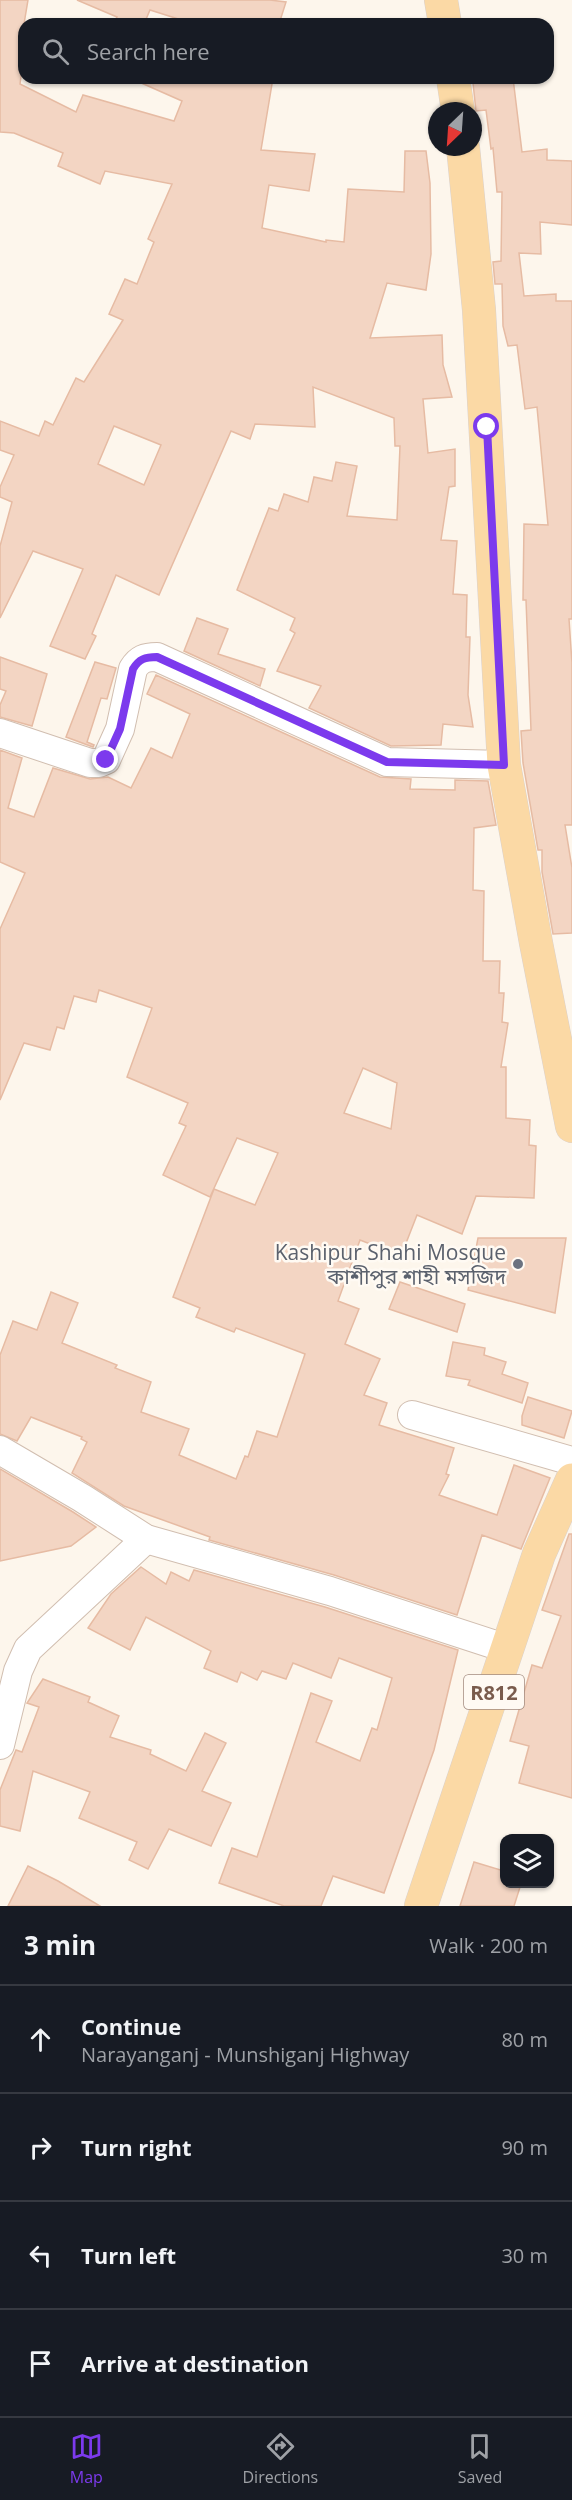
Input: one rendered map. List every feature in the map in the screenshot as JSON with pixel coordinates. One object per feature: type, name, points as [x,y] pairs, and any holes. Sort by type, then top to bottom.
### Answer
[{"type":"main road","points":[[441,0],[444,18]]},
{"type":"main road","points":[[454,84],[457,102]]},
{"type":"main road","points":[[464,156],[480,322],[504,765],[572,1126]]},
{"type":"main road","name":"R812","points":[[421,1906],[539,1554],[572,1480]]},
{"type":"street","points":[[2,737],[90,763],[106,760],[120,729],[133,669],[137,661],[146,657],[157,657],[387,762],[504,765]]},
{"type":"street","points":[[412,1415],[572,1461]]},
{"type":"street","points":[[0,1450],[146,1539],[330,1591],[508,1649]]},
{"type":"street","points":[[0,1745],[18,1671],[28,1649],[146,1539]]},
{"type":"building","points":[[0,0],[28,0],[25,18],[18,18],[18,84],[76,112],[83,95],[174,121],[182,101],[144,84],[272,84],[261,150],[315,154],[309,191],[269,185],[262,228],[326,242],[326,240],[344,242],[348,189],[404,192],[405,151],[426,151],[430,183],[431,254],[426,290],[387,283],[370,338],[442,335],[443,365],[452,397],[423,399],[428,453],[455,449],[455,486],[449,487],[441,540],[457,541],[453,594],[467,595],[466,637],[470,637],[468,695],[473,727],[443,724],[441,745],[391,746],[309,708],[321,686],[277,671],[295,633],[290,630],[295,618],[237,590],[269,508],[278,511],[284,494],[308,502],[314,477],[332,481],[336,462],[357,466],[347,516],[397,520],[400,446],[395,446],[394,418],[313,387],[315,427],[255,424],[250,439],[231,431],[159,595],[116,575],[92,634],[96,636],[85,659],[50,646],[83,569],[33,551],[0,618],[0,546],[12,502],[0,497],[0,487],[14,455],[0,450],[0,421],[39,436],[45,421],[53,425],[76,378],[84,382],[123,320],[109,314],[125,279],[137,284],[154,242],[148,239],[172,184],[105,171],[100,184],[58,166],[63,153],[14,133],[0,132]],"holes":[[[114,426],[161,445],[144,485],[98,464]]]},
{"type":"building","points":[[77,0],[270,0],[286,2],[281,18],[175,18],[150,10],[147,18],[117,17]]},
{"type":"building","points":[[473,84],[514,84],[522,152],[547,149],[547,160],[572,161],[572,225],[540,222],[541,254],[519,253],[524,296],[556,294],[556,301],[572,301],[572,619],[569,619],[572,663],[572,825],[565,825],[572,868],[572,933],[553,934],[542,872],[542,850],[538,850],[523,763],[521,731],[531,730],[526,600],[523,600],[524,524],[548,525],[537,407],[525,409],[517,345],[508,346],[503,326],[502,284],[495,284],[493,262],[501,261],[502,192],[497,192],[493,148],[491,149],[486,110],[482,110],[482,102],[475,102]]},
{"type":"building","points":[[197,618],[228,629],[218,654],[265,669],[260,686],[184,651]]},
{"type":"building","points":[[0,657],[47,674],[32,726],[0,717],[0,705],[6,691],[0,689]]},
{"type":"building","points":[[95,662],[116,668],[107,699],[101,698],[87,742],[94,745],[93,747],[66,737]]},
{"type":"building","points":[[156,675],[380,777],[411,779],[410,789],[455,790],[455,780],[488,781],[496,825],[474,828],[473,890],[484,891],[483,961],[500,961],[499,993],[504,993],[502,1022],[508,1023],[501,1067],[506,1067],[506,1118],[530,1120],[529,1145],[536,1146],[534,1198],[476,1196],[462,1234],[417,1215],[401,1256],[360,1240],[338,1301],[359,1309],[345,1344],[380,1359],[364,1395],[387,1403],[379,1425],[454,1448],[446,1474],[449,1475],[439,1495],[497,1515],[514,1465],[550,1478],[521,1549],[482,1535],[457,1615],[334,1575],[209,1540],[210,1537],[124,1506],[72,1473],[87,1442],[81,1439],[82,1437],[31,1417],[17,1441],[0,1434],[0,1355],[13,1321],[37,1330],[51,1292],[78,1303],[62,1343],[117,1365],[115,1368],[151,1382],[141,1412],[189,1429],[179,1455],[236,1479],[245,1456],[248,1457],[257,1431],[277,1437],[305,1354],[236,1328],[234,1332],[196,1317],[200,1308],[173,1297],[214,1189],[255,1205],[278,1153],[237,1138],[210,1197],[163,1175],[186,1126],[179,1123],[188,1103],[127,1077],[152,1008],[99,990],[96,1002],[74,996],[64,1029],[57,1027],[50,1050],[24,1043],[0,1100],[0,929],[25,873],[0,862],[0,750],[22,758],[8,808],[34,817],[53,768],[90,779],[108,777],[131,788],[151,748],[172,758],[190,714],[147,694]],"holes":[[[363,1068],[397,1083],[391,1129],[344,1113]]]},
{"type":"building","name":"Kashipur Shahi Mosque কাশীপুর শাহী মসজিদ","points":[[478,1238],[566,1238],[555,1313],[468,1290]]},
{"type":"building","points":[[400,1282],[465,1304],[457,1332],[389,1309]]},
{"type":"building","points":[[453,1342],[485,1348],[484,1355],[506,1362],[502,1374],[528,1383],[522,1403],[468,1385],[470,1380],[446,1376]]},
{"type":"building","points":[[528,1397],[572,1411],[564,1438],[522,1425],[522,1416]]},
{"type":"building","points":[[0,1469],[96,1527],[71,1546],[0,1561]]},
{"type":"building","points":[[569,1534],[572,1534],[572,1798],[519,1783],[529,1746],[510,1741],[532,1665],[542,1668],[561,1616],[542,1610]]},
{"type":"building","points":[[141,1567],[166,1584],[171,1572],[189,1581],[194,1570],[325,1607],[458,1650],[434,1750],[384,1893],[333,1876],[321,1906],[284,1906],[219,1883],[232,1848],[257,1857],[311,1693],[332,1701],[316,1742],[360,1761],[372,1728],[377,1730],[392,1678],[339,1658],[331,1678],[293,1663],[286,1679],[262,1671],[257,1680],[241,1672],[237,1682],[204,1668],[211,1651],[146,1617],[130,1650],[88,1628],[111,1594]]},
{"type":"building","points":[[43,1679],[90,1697],[88,1702],[119,1716],[110,1737],[151,1750],[150,1754],[186,1771],[205,1733],[226,1743],[202,1791],[231,1803],[211,1846],[169,1829],[148,1869],[129,1860],[137,1842],[79,1818],[90,1792],[33,1771],[20,1831],[0,1826],[0,1790],[16,1750],[22,1752],[39,1707],[27,1703]]},
{"type":"building","points":[[474,1862],[500,1870],[500,1888],[520,1888],[514,1906],[460,1906]]},
{"type":"building","points":[[28,1866],[58,1881],[100,1906],[8,1906]]},
{"type":"place","name":"Kashipur Shahi Mosque কাশীপুর শাহী মসজিদ","points":[[518,1264]]},
{"type":"route","points":[[106,760],[120,729],[133,669],[137,661],[146,657],[157,657],[387,762],[504,765],[487,427]]}]
